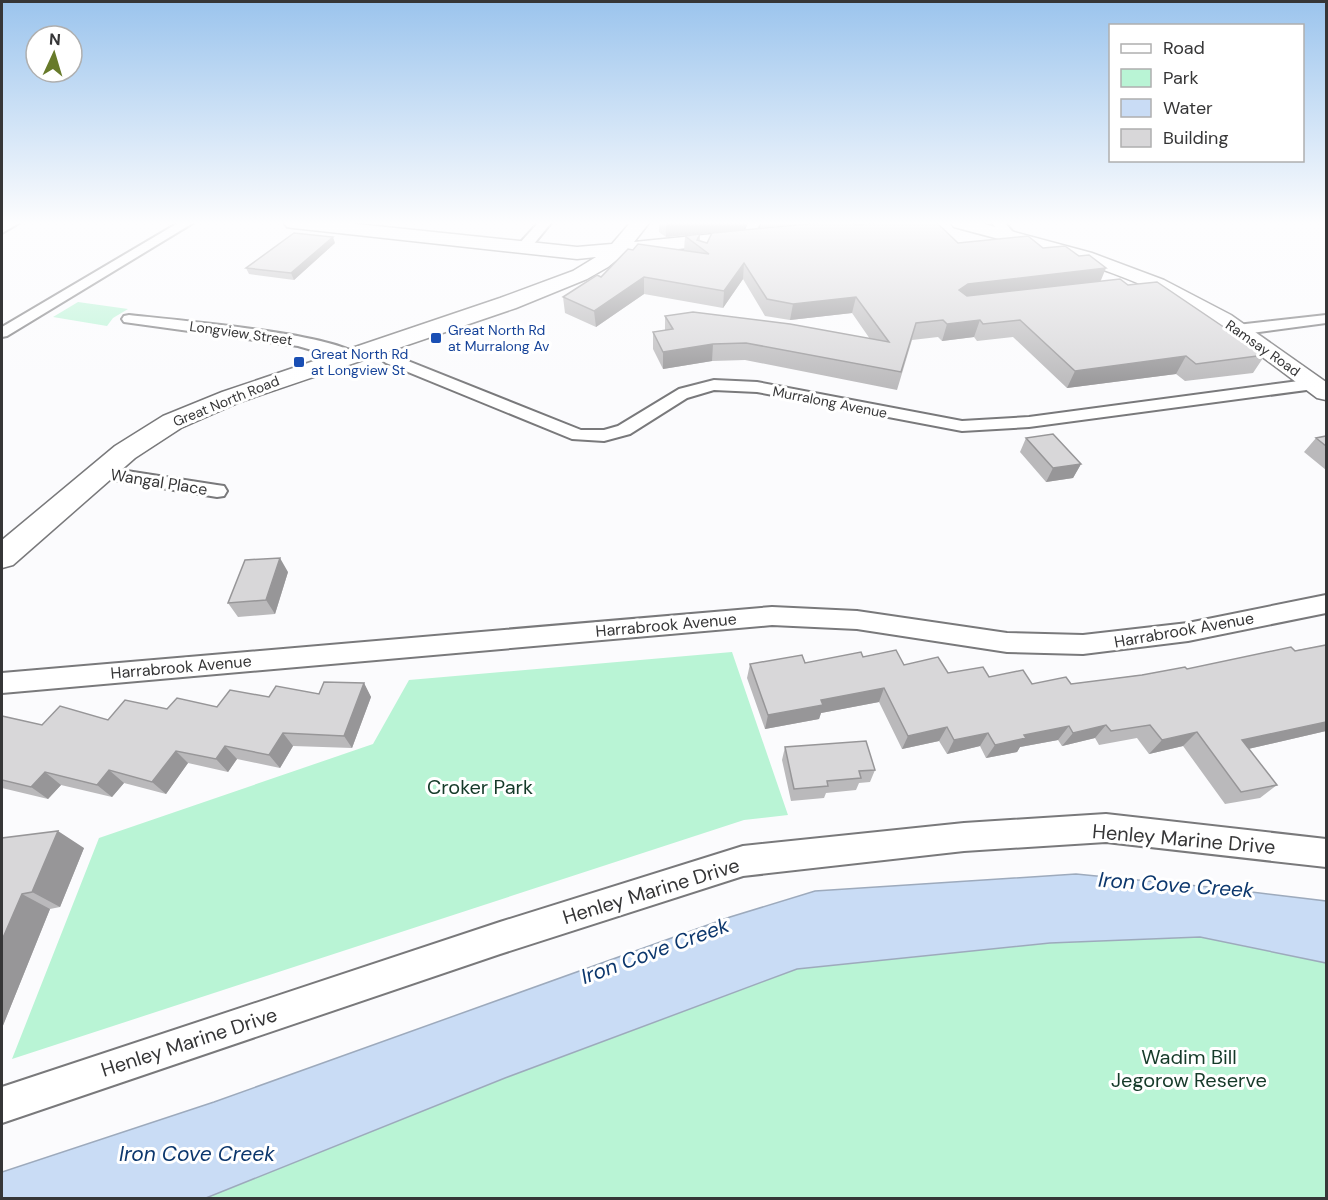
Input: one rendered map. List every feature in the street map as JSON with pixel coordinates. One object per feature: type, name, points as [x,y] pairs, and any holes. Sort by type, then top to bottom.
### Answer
[{"type":"main road","name":"Great North Road","points":[[2,557],[147,436],[198,410],[569,279]]},
{"type":"main road","name":"Ramsay Road","points":[[1145,279],[1185,297],[1320,388]]},
{"type":"street","points":[[2,333],[93,279]]},
{"type":"street","points":[[1125,289],[1158,284]]},
{"type":"street","name":"Longview Street","points":[[129,319],[298,341],[329,348],[350,356]]},
{"type":"street","points":[[1237,330],[1326,319]]},
{"type":"street","name":"Murralong Avenue","points":[[375,348],[393,360],[578,435],[597,437],[609,436],[630,428],[686,392],[705,386],[729,384],[962,426],[1029,422],[1320,388]]},
{"type":"street","name":"Wangal Place","points":[[101,473],[217,491]]},
{"type":"street","name":"Harrabrook Avenue","points":[[2,683],[772,616],[882,623],[1006,642],[1048,645],[1110,643],[1161,636],[1326,604]]},
{"type":"street","name":"Henley Marine Drive","points":[[2,1105],[500,938],[743,861],[964,837],[1106,828],[1326,853]]},
{"type":"green space","points":[[78,302],[128,309],[113,318],[107,326],[53,317]]},
{"type":"green space","name":"Croker Park","points":[[732,652],[788,815],[744,820],[12,1059],[99,838],[373,744],[409,680]]},
{"type":"green space","name":"Wadim Bill Jegorow Reserve","points":[[1200,937],[1326,963],[1326,1198],[206,1198],[505,1078],[797,969],[1050,943]]},
{"type":"water","name":"Iron Cove Creek","points":[[1076,874],[1326,901],[1326,963],[1200,937],[1050,943],[797,969],[505,1078],[206,1198],[2,1198],[2,1172],[214,1102],[730,917],[815,891]]},
{"type":"building","points":[[591,279],[641,279],[594,311],[563,297]]},
{"type":"building","points":[[655,279],[733,279],[724,291]]},
{"type":"building","points":[[754,279],[1011,279],[968,284],[959,290],[967,296],[1120,279],[1128,285],[1157,282],[1265,355],[1196,364],[1186,356],[1075,371],[1020,320],[983,324],[980,320],[947,324],[943,320],[916,323],[901,372],[746,343],[713,344],[663,352],[653,332],[673,329],[665,316],[693,312],[790,324],[889,342],[856,297],[793,304],[767,299]]},
{"type":"building","points":[[1053,434],[1081,464],[1053,468],[1026,438]]},
{"type":"building","points":[[1326,436],[1326,446],[1316,438]]},
{"type":"building","points":[[280,558],[266,600],[228,603],[245,560]]},
{"type":"building","points":[[1326,645],[1326,722],[1242,740],[1277,785],[1241,792],[1197,732],[1162,740],[1150,725],[1111,731],[1106,725],[1073,733],[1069,726],[1024,735],[1026,738],[995,745],[988,733],[954,740],[947,727],[908,736],[884,688],[821,700],[823,705],[768,715],[750,664],[802,655],[805,663],[861,652],[863,657],[896,650],[904,665],[938,657],[948,673],[983,667],[989,677],[1023,670],[1032,684],[1066,677],[1071,684],[1185,667],[1187,669],[1291,647],[1295,651]]},
{"type":"building","points":[[324,682],[364,683],[344,736],[283,733],[269,755],[225,746],[216,759],[176,751],[152,782],[109,770],[97,785],[45,772],[31,787],[2,780],[2,716],[42,725],[60,706],[108,720],[125,700],[167,709],[177,698],[217,707],[230,690],[269,697],[276,686],[319,694]]},
{"type":"building","points":[[866,741],[875,770],[859,771],[861,778],[827,781],[828,786],[794,789],[785,747]]},
{"type":"building","points":[[58,831],[32,892],[22,894],[2,940],[2,838]]},
{"type":"place","name":"Great North Rd at Murralong Av","points":[[436,338]]},
{"type":"place","name":"Great North Rd at Longview St","points":[[299,362]]}]
